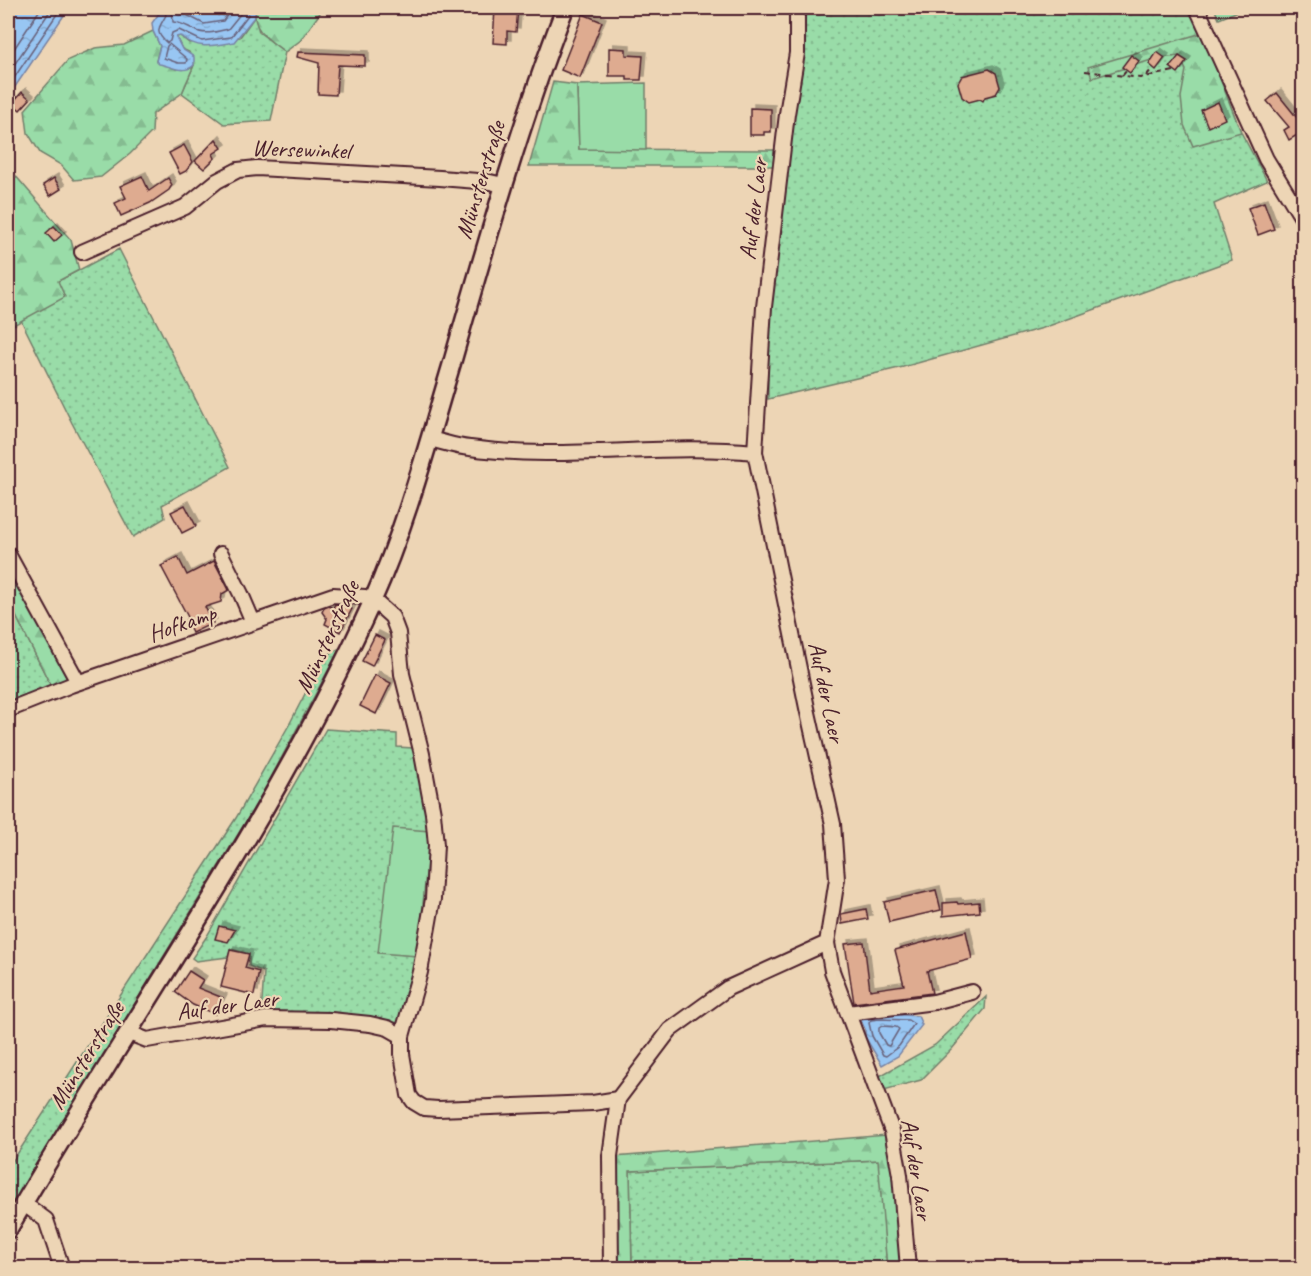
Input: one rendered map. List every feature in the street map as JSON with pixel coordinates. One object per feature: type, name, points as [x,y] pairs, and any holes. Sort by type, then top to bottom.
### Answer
[{"type":"main road","name":"Münsterstraße","points":[[8,1230],[241,850],[305,740],[373,600],[404,518],[430,439],[524,118],[565,8]]},
{"type":"street","name":"Auf der Laer","points":[[797,8],[797,53],[787,114],[764,308],[755,452],[802,685],[833,824],[837,879],[828,944],[832,971],[892,1131],[900,1175],[908,1269]]},
{"type":"street","points":[[1197,8],[1266,159],[1304,221]]},
{"type":"street","name":"Wersewinkel","points":[[82,252],[185,207],[217,181],[238,170],[257,168],[440,178],[503,185]]},
{"type":"street","points":[[430,439],[468,448],[507,452],[613,452],[718,448],[755,452]]},
{"type":"street","points":[[8,554],[78,682]]},
{"type":"street","points":[[220,554],[242,594],[253,622]]},
{"type":"street","name":"Hofkamp","points":[[8,710],[78,682],[333,595],[365,597],[373,600]]},
{"type":"street","points":[[373,600],[392,617],[398,633],[402,675],[422,754],[433,813],[436,845],[426,939],[420,972],[402,1036],[406,1085],[409,1095],[414,1102],[424,1108],[470,1109],[593,1103],[618,1099]]},
{"type":"street","points":[[611,1269],[610,1156],[618,1099],[670,1030],[728,988],[828,944]]},
{"type":"street","points":[[848,1012],[934,1002],[972,992]]},
{"type":"street","name":"Auf der Laer","points":[[129,1033],[147,1040],[266,1018],[370,1024],[388,1028],[402,1036]]},
{"type":"street","points":[[23,1203],[46,1220],[62,1269]]},
{"type":"path","points":[[1146,76],[1153,68]]},
{"type":"path","points":[[1122,76],[1127,70]]},
{"type":"path","points":[[1085,71],[1122,76],[1146,76],[1174,70]]},
{"type":"green space","points":[[256,8],[319,8],[320,13],[301,40],[285,52],[258,28]]},
{"type":"green space","points":[[805,8],[1191,8],[1241,132],[1267,181],[1214,204],[1232,260],[1043,328],[903,367],[768,399],[768,314],[804,35]]},
{"type":"green space","points":[[1214,8],[1243,8],[1243,9],[1219,19]]},
{"type":"green space","points":[[255,16],[259,32],[285,52],[271,121],[224,124],[182,93],[194,65],[189,52],[182,49],[176,37],[180,36],[189,43],[240,37]]},
{"type":"green space","points":[[153,31],[160,46],[156,61],[176,69],[191,68],[194,65],[182,93],[153,114],[152,132],[130,154],[101,177],[74,180],[61,165],[40,153],[28,133],[25,110],[68,60],[95,48],[124,45]]},
{"type":"green space","points":[[1202,33],[1241,132],[1193,146],[1184,125],[1181,97],[1186,70],[1179,56],[1158,58],[1092,78],[1088,67]]},
{"type":"green space","points":[[553,82],[577,85],[579,149],[778,150],[775,166],[529,166]]},
{"type":"green space","points":[[646,83],[646,150],[579,149],[577,85]]},
{"type":"green space","points":[[8,167],[71,240],[79,270],[58,281],[65,297],[8,328]]},
{"type":"green space","points":[[119,249],[230,467],[162,505],[165,518],[133,537],[72,423],[21,320],[29,315],[58,281]]},
{"type":"green space","points":[[8,541],[77,675],[51,686],[8,600]]},
{"type":"green space","points":[[8,600],[51,686],[8,702]]},
{"type":"green space","points":[[340,648],[259,800],[8,1212],[8,1168],[236,818],[289,725],[324,657]]},
{"type":"green space","points":[[326,729],[397,734],[397,747],[413,748],[430,831],[378,952],[418,956],[401,1023],[328,1015],[261,1016],[264,972],[249,966],[249,954],[231,949],[228,957],[196,961],[192,958],[207,936]]},
{"type":"green space","points":[[393,828],[430,831],[418,956],[378,953]]},
{"type":"green space","points":[[986,997],[985,1009],[952,1049],[921,1080],[884,1090],[876,1078],[935,1045]]},
{"type":"green space","points":[[887,1135],[893,1172],[901,1268],[887,1268],[878,1160],[630,1171],[632,1268],[616,1268],[614,1157]]},
{"type":"green space","points":[[879,1160],[887,1268],[632,1268],[630,1171]]},
{"type":"water","points":[[8,8],[69,8],[8,97]]},
{"type":"water","points":[[150,8],[256,8],[255,16],[234,42],[206,46],[193,43],[180,36],[176,37],[182,49],[194,57],[194,65],[182,70],[159,64],[156,61],[160,46],[152,23],[160,12]]},
{"type":"water","points":[[879,1013],[918,1016],[922,1025],[898,1056],[882,1065],[865,1037],[865,1029],[861,1021],[863,1017]]},
{"type":"building","points":[[495,8],[518,8],[516,32],[507,31],[507,44],[493,43]]},
{"type":"building","points":[[583,14],[602,22],[580,78],[561,70]]},
{"type":"building","points":[[609,48],[626,49],[626,55],[643,56],[641,80],[627,80],[627,76],[609,76]]},
{"type":"building","points":[[298,52],[365,55],[365,66],[338,65],[336,95],[318,94],[319,63],[297,57]]},
{"type":"building","points":[[1157,52],[1165,58],[1156,70],[1149,64]]},
{"type":"building","points":[[1131,55],[1139,61],[1130,73],[1122,67]]},
{"type":"building","points":[[1179,56],[1187,61],[1178,73],[1170,67]]},
{"type":"building","points":[[989,69],[996,73],[1000,87],[996,94],[985,97],[983,101],[980,99],[969,102],[962,97],[958,83],[962,76]]},
{"type":"building","points":[[22,92],[30,99],[20,110],[12,103]]},
{"type":"building","points":[[1277,93],[1298,119],[1304,116],[1304,131],[1289,140],[1284,130],[1289,127],[1267,101]]},
{"type":"building","points":[[1218,102],[1225,119],[1208,127],[1201,110]]},
{"type":"building","points":[[750,108],[771,109],[771,132],[764,132],[764,135],[750,135]]},
{"type":"building","points":[[216,139],[222,148],[213,154],[215,158],[204,169],[195,161]]},
{"type":"building","points":[[184,145],[193,162],[186,171],[180,174],[169,153]]},
{"type":"building","points":[[142,176],[149,191],[168,178],[172,185],[169,190],[150,203],[121,216],[115,203],[126,198],[120,186]]},
{"type":"building","points":[[54,178],[61,189],[50,196],[43,185]]},
{"type":"building","points":[[1264,202],[1274,229],[1258,235],[1248,208]]},
{"type":"building","points":[[54,226],[62,235],[54,242],[46,233]]},
{"type":"building","points":[[185,505],[196,526],[182,533],[171,512]]},
{"type":"building","points":[[178,557],[187,575],[214,561],[229,590],[222,594],[221,602],[205,607],[213,623],[192,633],[186,620],[189,619],[161,566]]},
{"type":"building","points":[[335,604],[345,605],[352,609],[340,632],[325,624],[327,619],[322,612],[329,606],[333,608]]},
{"type":"building","points":[[375,635],[385,640],[372,666],[362,661]]},
{"type":"building","points":[[375,675],[391,683],[376,714],[360,706]]},
{"type":"building","points":[[936,890],[941,910],[889,922],[884,902]]},
{"type":"building","points":[[957,902],[958,904],[979,902],[980,912],[943,916],[943,903]]},
{"type":"building","points":[[866,909],[868,919],[842,924],[841,914]]},
{"type":"building","points":[[219,926],[235,930],[228,942],[215,939]]},
{"type":"building","points":[[966,931],[972,959],[927,971],[932,993],[854,1003],[845,944],[864,942],[870,990],[904,985],[895,950]]},
{"type":"building","points":[[230,950],[249,954],[245,968],[259,972],[254,995],[221,987]]},
{"type":"building","points":[[189,971],[203,980],[198,988],[223,998],[215,1014],[193,1005],[175,992]]}]
